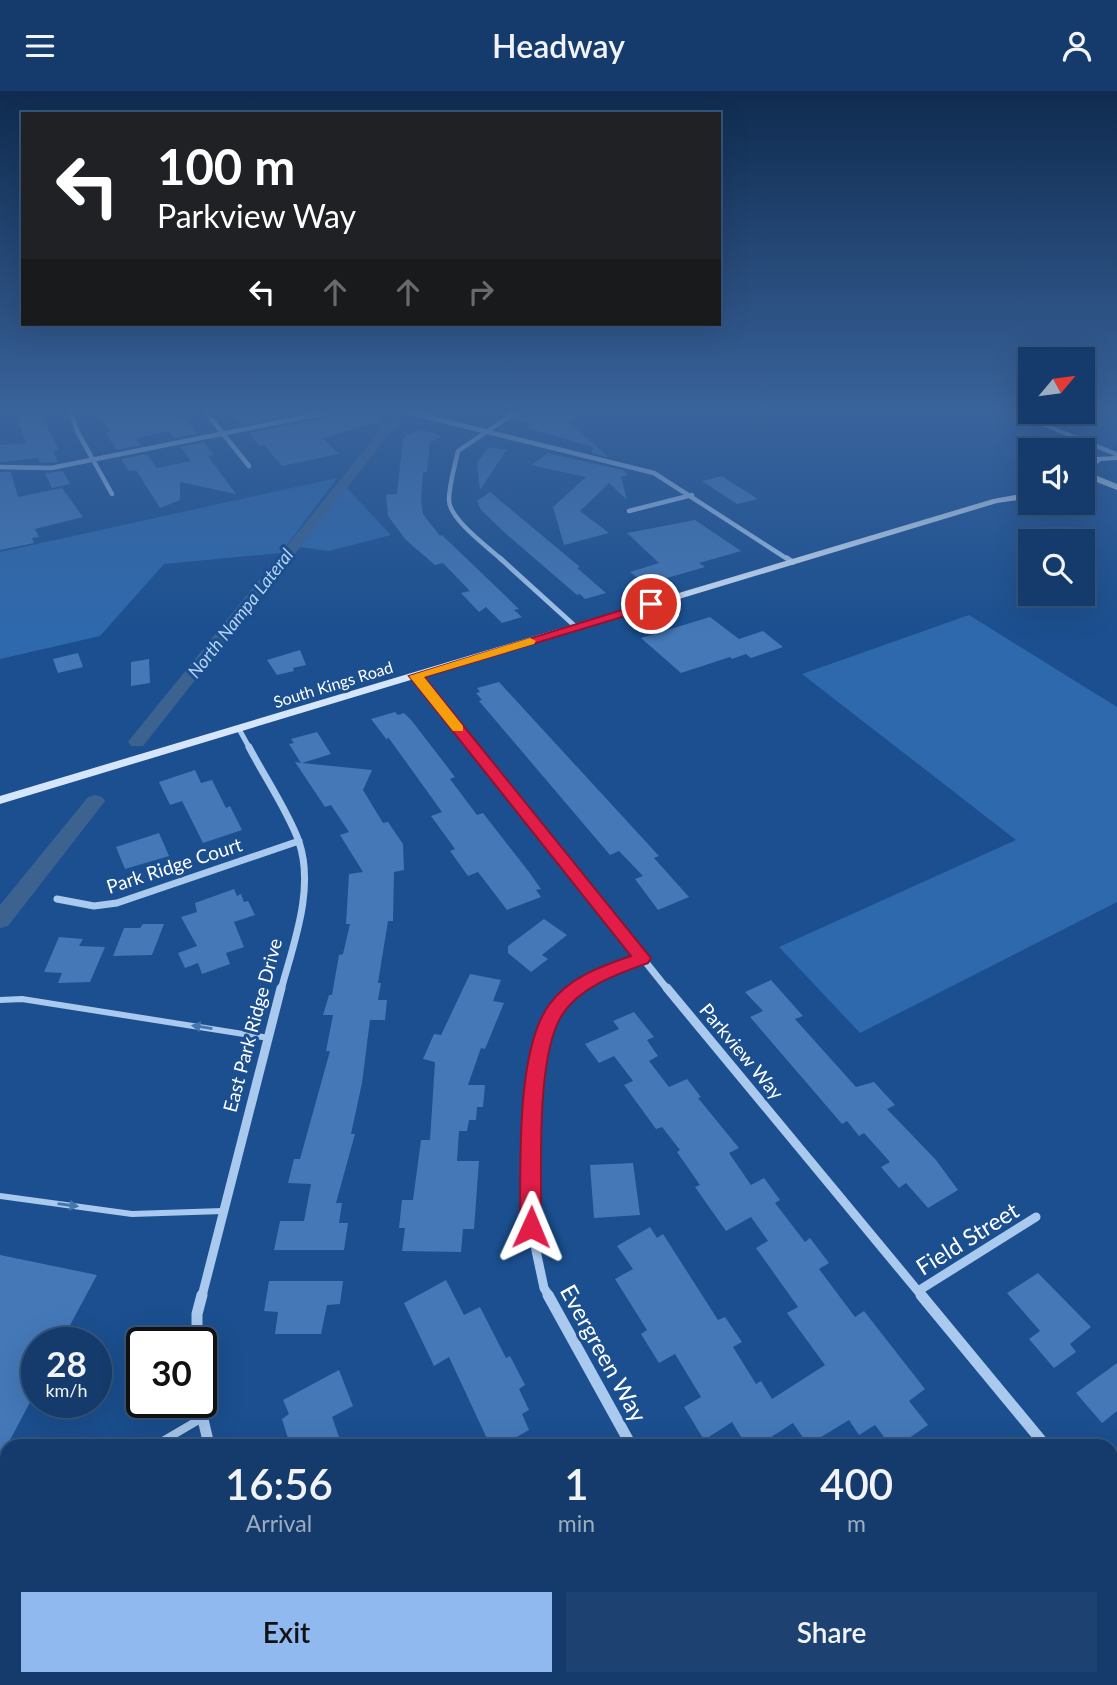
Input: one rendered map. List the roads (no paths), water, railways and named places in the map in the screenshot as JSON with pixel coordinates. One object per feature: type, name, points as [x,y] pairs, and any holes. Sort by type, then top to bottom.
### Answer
[{"type":"main road","points":[[1095,485],[1114,486]]},
{"type":"main road","name":"South Kings Road","points":[[996,501],[1018,491]]},
{"type":"main road","name":"South Kings Road","points":[[0,800],[996,501],[1018,497]]},
{"type":"street","points":[[107,484],[112,494]]},
{"type":"street","points":[[452,484],[449,501],[452,512],[576,627]]},
{"type":"street","points":[[675,484],[793,562]]},
{"type":"street","points":[[629,512],[692,495]]},
{"type":"street","name":"Parkview Way","points":[[416,676],[642,958],[1040,1439]]},
{"type":"street","name":"East Park Ridge Drive","points":[[197,1327],[197,1314],[302,909],[304,862],[299,841],[239,729]]},
{"type":"street","name":"Park Ridge Court","points":[[57,899],[94,906],[117,903],[299,841]]},
{"type":"street","name":"Evergreen Way","points":[[628,1439],[544,1288],[531,1227],[532,1125],[539,1046],[555,1009],[580,986],[604,972],[642,958]]},
{"type":"street","name":"Field Street","points":[[918,1291],[1036,1217]]},
{"type":"street","points":[[202,1418],[207,1439]]},
{"type":"lane","points":[[0,1000],[22,999],[270,1038]]},
{"type":"lane","points":[[0,1196],[132,1214],[223,1211]]},
{"type":"lane","points":[[166,1439],[202,1418]]},
{"type":"waterway","name":"North Nampa Lateral","points":[[137,742],[343,484]]},
{"type":"waterway","name":"North Nampa Lateral","points":[[0,920],[95,801]]}]
